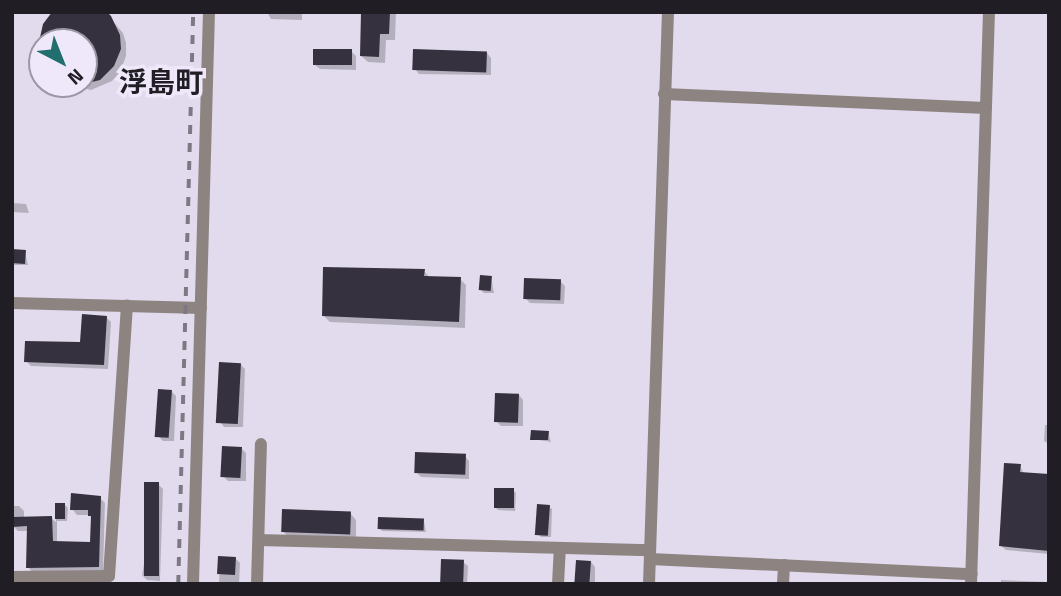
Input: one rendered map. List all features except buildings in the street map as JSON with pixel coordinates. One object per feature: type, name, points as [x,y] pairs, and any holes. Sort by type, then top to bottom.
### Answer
[{"type":"street","points":[[193,584],[209,12]]},
{"type":"street","points":[[649,584],[667,12]]},
{"type":"street","points":[[259,540],[560,548],[972,579],[989,12]]},
{"type":"street","points":[[664,94],[986,108]]},
{"type":"street","points":[[12,303],[201,308]]},
{"type":"street","points":[[12,577],[109,576],[127,306]]},
{"type":"street","points":[[257,584],[261,444]]},
{"type":"street","points":[[558,584],[560,548]]},
{"type":"street","points":[[783,565],[783,584]]},
{"type":"railway","points":[[178,584],[193,12]]},
{"type":"district","name":"浮島町","points":[[161,82]]}]
